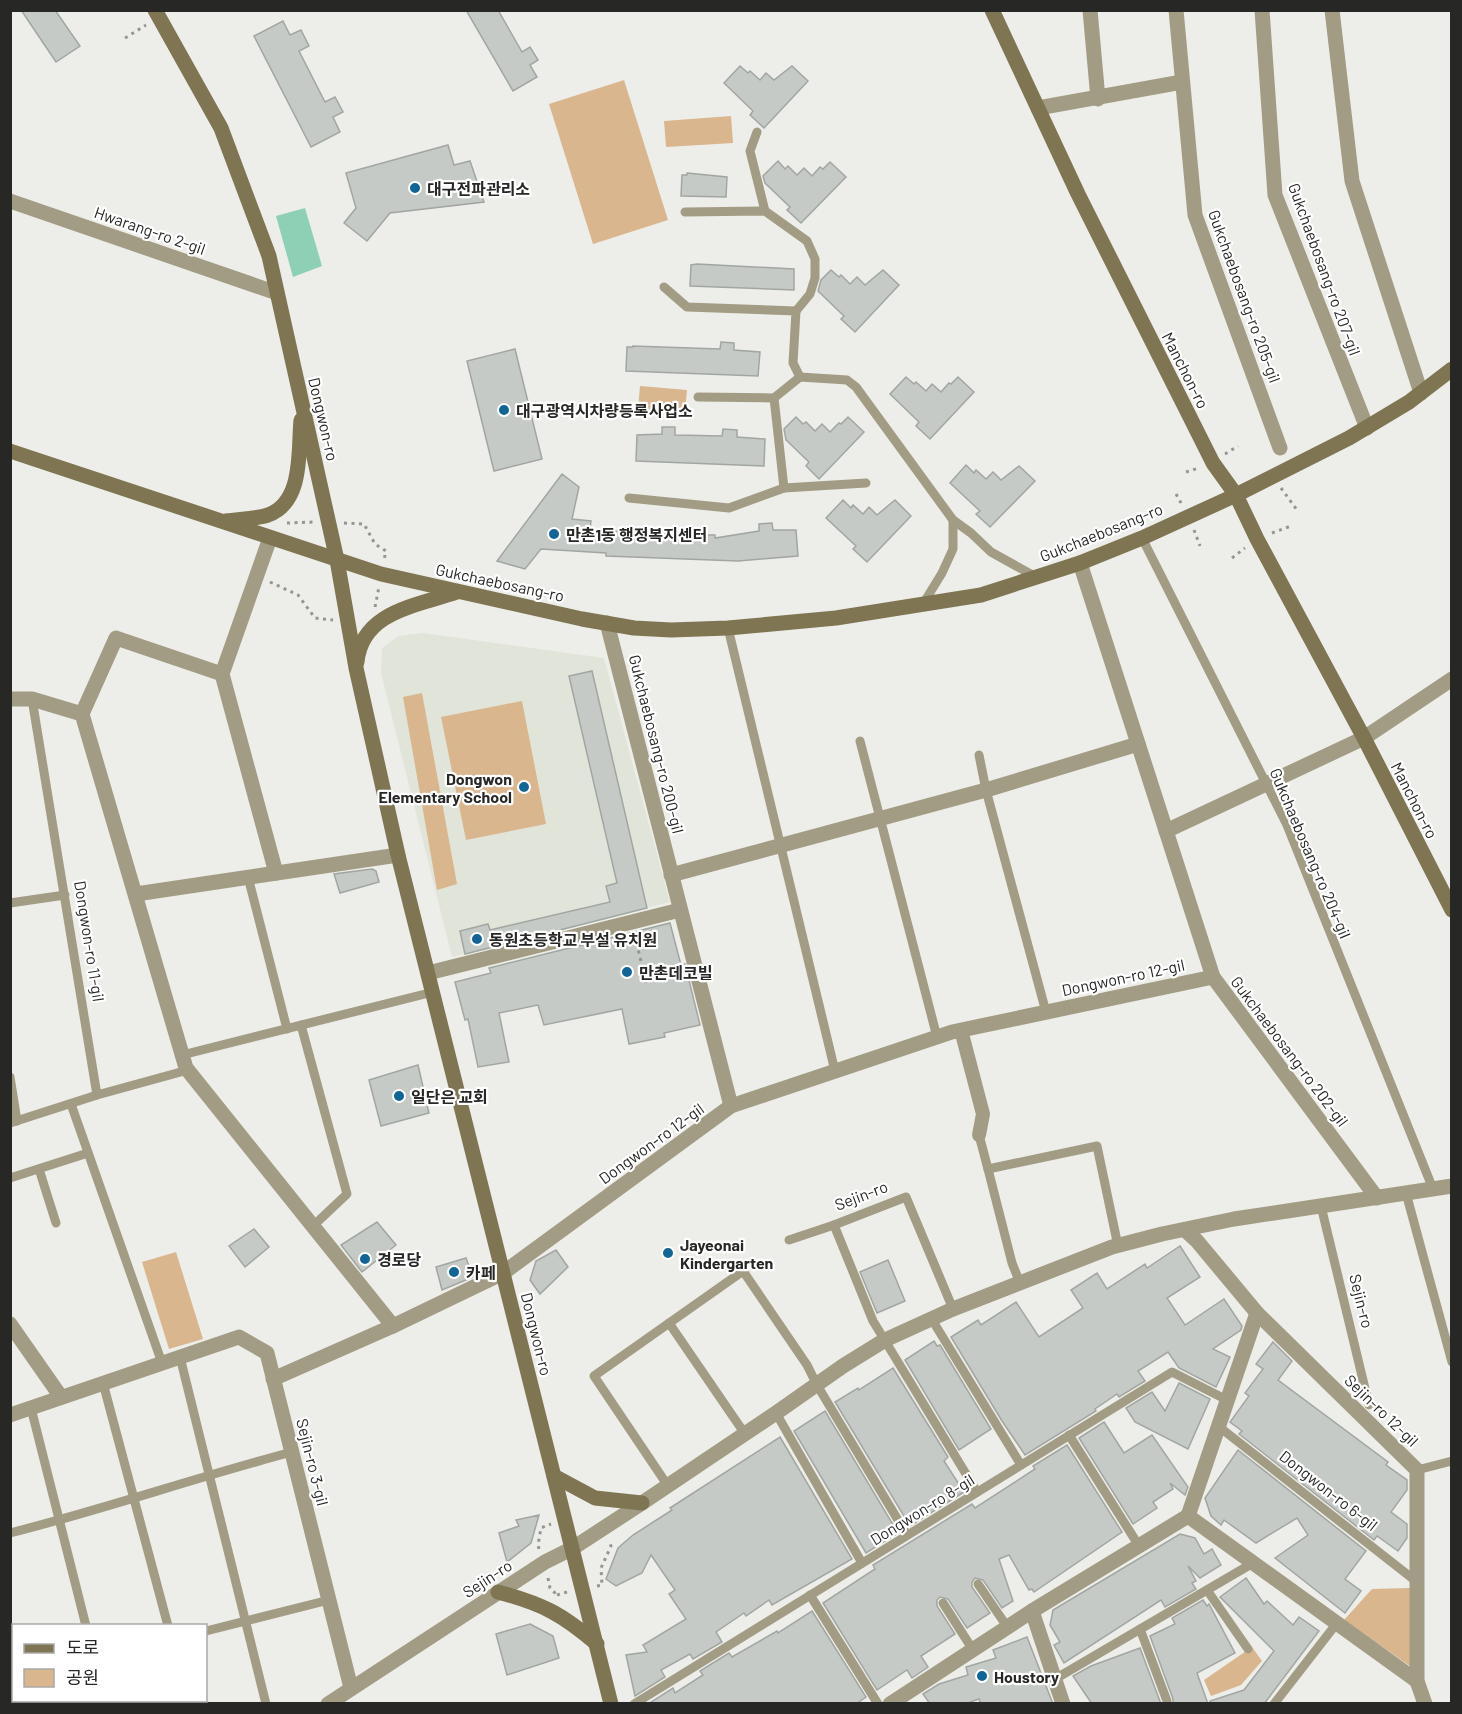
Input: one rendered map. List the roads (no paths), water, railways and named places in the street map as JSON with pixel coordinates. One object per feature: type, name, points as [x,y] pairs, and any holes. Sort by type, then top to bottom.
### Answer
[{"type":"main road","name":"Dongwon-ro","points":[[155,10],[221,128],[269,256],[337,560],[356,668],[398,855],[611,1704]]},
{"type":"main road","name":"Manchon-ro","points":[[992,10],[1078,194],[1213,463],[1236,495],[1452,910]]},
{"type":"main road","name":"Gukchaebosang-ro","points":[[10,451],[381,574],[634,628],[671,630],[728,628],[836,618],[981,595],[1080,563],[1142,538],[1236,495],[1366,428],[1421,393],[1452,369]]},
{"type":"main road","points":[[222,522],[268,514],[289,500],[296,479],[302,405]]},
{"type":"main road","points":[[356,668],[358,652],[366,632],[379,621],[404,609],[458,591]]},
{"type":"main road","points":[[554,1476],[595,1498],[642,1503]]},
{"type":"main road","points":[[498,1592],[531,1601],[548,1609],[570,1622],[597,1644]]},
{"type":"street","points":[[1090,10],[1098,99]]},
{"type":"street","name":"Gukchaebosang-ro 205-gil","points":[[1176,10],[1195,215],[1280,448]]},
{"type":"street","name":"Gukchaebosang-ro 207-gil","points":[[1262,10],[1275,195],[1366,428]]},
{"type":"street","points":[[1332,10],[1352,181],[1421,393]]},
{"type":"street","points":[[1038,108],[1098,99],[1182,82]]},
{"type":"street","name":"Hwarang-ro 2-gil","points":[[10,201],[277,293]]},
{"type":"street","points":[[270,538],[222,674],[276,873]]},
{"type":"street","name":"Gukchaebosang-ro 202-gil","points":[[1080,563],[1212,977],[1377,1197]]},
{"type":"street","name":"Gukchaebosang-ro 200-gil","points":[[607,623],[731,1106]]},
{"type":"street","points":[[222,674],[117,638],[82,714],[188,1070],[393,1326]]},
{"type":"street","points":[[1166,831],[1364,738],[1452,680]]},
{"type":"street","points":[[10,699],[32,699],[82,714]]},
{"type":"street","points":[[671,875],[879,817],[986,790],[1138,744]]},
{"type":"street","points":[[135,894],[398,855]]},
{"type":"street","points":[[428,973],[681,910]]},
{"type":"street","name":"Dongwon-ro 12-gil","points":[[504,1273],[731,1106],[961,1030],[1212,977]]},
{"type":"street","points":[[961,1030],[983,1114],[979,1135]]},
{"type":"street","name":"Sejin-ro","points":[[328,1704],[498,1592],[545,1562],[573,1548],[642,1503],[885,1340],[931,1318],[1118,1246],[1234,1219],[1452,1186]]},
{"type":"street","name":"Sejin-ro 12-gil","points":[[1185,1230],[1197,1241],[1257,1313],[1417,1470],[1417,1681],[1425,1704]]},
{"type":"street","points":[[273,1379],[393,1326],[504,1273]]},
{"type":"street","points":[[890,1704],[1032,1611],[1188,1516],[1257,1313]]},
{"type":"street","points":[[10,1324],[61,1397]]},
{"type":"street","name":"Sejin-ro 3-gil","points":[[10,1415],[239,1337],[267,1353],[351,1689]]},
{"type":"street","points":[[1188,1516],[1417,1681]]},
{"type":"street","points":[[1032,1611],[1063,1704]]},
{"type":"lane","points":[[757,132],[750,151],[765,211]]},
{"type":"lane","points":[[685,212],[765,211],[807,241],[815,259],[815,278],[810,294],[796,311],[794,363],[800,377]]},
{"type":"lane","points":[[664,287],[687,306],[796,311]]},
{"type":"lane","points":[[698,397],[774,398],[800,377],[847,380],[856,387],[953,520],[971,532],[992,552],[1036,577]]},
{"type":"lane","points":[[774,398],[784,488]]},
{"type":"lane","points":[[629,498],[729,508],[784,488],[866,483]]},
{"type":"lane","points":[[923,604],[942,573],[953,549],[953,520]]},
{"type":"lane","name":"Gukchaebosang-ro 204-gil","points":[[1142,538],[1287,825],[1433,1189]]},
{"type":"lane","points":[[728,628],[835,1071]]},
{"type":"lane","name":"Dongwon-ro 11-gil","points":[[32,699],[97,1095]]},
{"type":"lane","points":[[860,741],[936,1037]]},
{"type":"lane","points":[[980,755],[986,790],[1046,1012]]},
{"type":"lane","points":[[248,877],[286,1029]]},
{"type":"lane","points":[[10,903],[65,895]]},
{"type":"lane","points":[[183,1055],[433,992]]},
{"type":"lane","points":[[301,1025],[347,1194],[313,1226]]},
{"type":"lane","points":[[10,1077],[14,1122],[97,1095],[188,1070]]},
{"type":"lane","points":[[71,1104],[162,1363]]},
{"type":"lane","points":[[979,1135],[1012,1263],[1020,1282]]},
{"type":"lane","points":[[988,1169],[1098,1146],[1118,1246]]},
{"type":"lane","points":[[10,1178],[88,1154]]},
{"type":"lane","points":[[39,1169],[57,1223]]},
{"type":"lane","points":[[1406,1193],[1452,1362]]},
{"type":"lane","name":"Sejin-ro","points":[[953,1310],[906,1197],[834,1225],[873,1321],[977,1492]]},
{"type":"lane","name":"Sejin-ro","points":[[1321,1206],[1369,1405]]},
{"type":"lane","points":[[789,1240],[834,1225]]},
{"type":"lane","points":[[668,1485],[594,1377],[743,1271],[807,1365],[907,1535]]},
{"type":"lane","points":[[931,1318],[1021,1465]]},
{"type":"lane","points":[[669,1323],[745,1434]]},
{"type":"lane","points":[[180,1357],[266,1704]]},
{"type":"lane","name":"Dongwon-ro 8-gil","points":[[634,1704],[1172,1372],[1227,1400]]},
{"type":"lane","points":[[103,1383],[167,1624]]},
{"type":"lane","points":[[31,1408],[86,1624]]},
{"type":"lane","points":[[776,1413],[862,1563]]},
{"type":"lane","name":"Dongwon-ro 6-gil","points":[[1218,1426],[1417,1582]]},
{"type":"lane","points":[[1069,1435],[1139,1546]]},
{"type":"lane","points":[[10,1533],[60,1521],[210,1474],[292,1452]]},
{"type":"lane","points":[[1417,1470],[1452,1461]]},
{"type":"lane","points":[[1055,1679],[1253,1563]]},
{"type":"lane","points":[[978,1584],[1008,1628]]},
{"type":"lane","points":[[1207,1590],[1248,1649]]},
{"type":"lane","points":[[810,1595],[878,1704]]},
{"type":"lane","points":[[207,1631],[246,1619],[329,1600]]},
{"type":"lane","points":[[943,1603],[973,1650]]},
{"type":"lane","points":[[1274,1704],[1337,1623]]},
{"type":"lane","points":[[1140,1629],[1167,1701]]},
{"type":"place","name":"대구전파관리소","points":[[415,188]]},
{"type":"place","name":"대구광역시차량등록사업소","points":[[504,410]]},
{"type":"place","name":"만촌1동 행정복지센터","points":[[554,534]]},
{"type":"place","name":"Dongwon Elementary School","points":[[524,787]]},
{"type":"place","name":"동원초등학교 부설 유치원","points":[[477,939]]},
{"type":"place","name":"만촌데코빌","points":[[627,972]]},
{"type":"place","name":"일단은 교회","points":[[399,1096]]},
{"type":"place","name":"Jayeonai Kindergarten","points":[[668,1253]]},
{"type":"place","name":"경로당","points":[[365,1259]]},
{"type":"place","name":"카페","points":[[454,1272]]},
{"type":"place","name":"Houstory","points":[[982,1676]]}]
